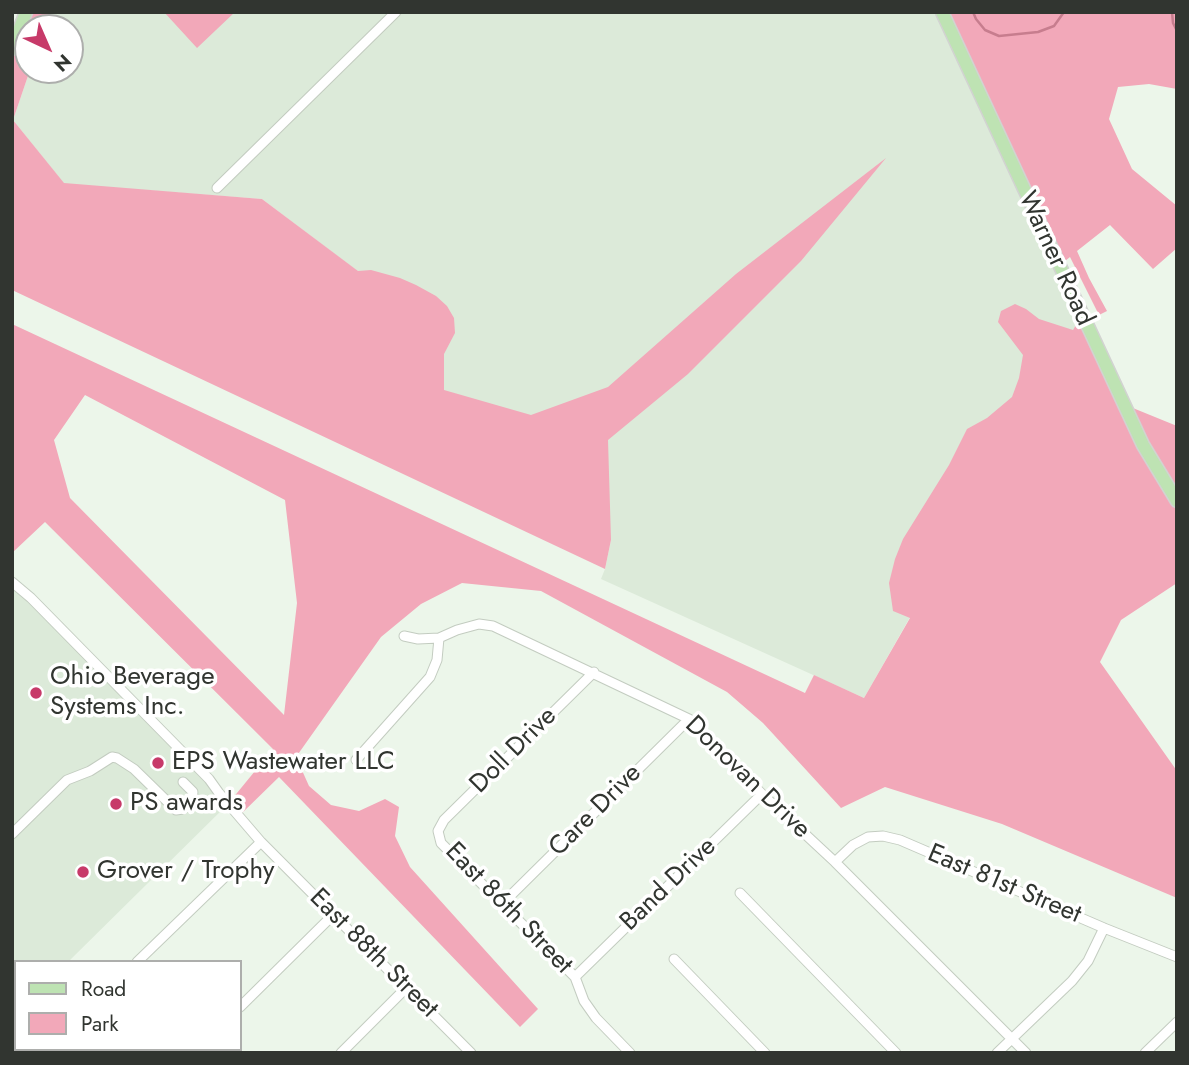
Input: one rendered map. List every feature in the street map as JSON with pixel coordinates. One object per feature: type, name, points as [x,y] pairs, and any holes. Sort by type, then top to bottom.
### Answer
[{"type":"main road","points":[[12,49],[26,12]]},
{"type":"main road","name":"Warner Road","points":[[942,12],[1138,435],[1177,501]]},
{"type":"street","points":[[217,188],[396,12]]},
{"type":"street","name":"East 88th Street","points":[[12,582],[209,779],[261,842],[471,1053]]},
{"type":"street","name":"Donovan Drive","points":[[404,636],[418,639],[439,638],[457,629],[479,624],[493,626],[690,719],[762,794],[835,862],[1026,1053]]},
{"type":"street","points":[[356,760],[430,677],[437,660],[439,638]]},
{"type":"street","name":"Doll Drive","points":[[438,831],[444,820],[594,672]]},
{"type":"street","name":"Care Drive","points":[[503,903],[690,719]]},
{"type":"street","points":[[12,834],[67,780],[90,771],[112,757],[134,769],[176,810],[183,809],[192,800],[193,792],[183,782]]},
{"type":"street","name":"Band Drive","points":[[575,977],[762,794]]},
{"type":"street","name":"East 86th Street","points":[[438,831],[441,842],[575,977],[584,1001],[596,1018],[630,1053]]},
{"type":"street","name":"East 81st Street","points":[[835,862],[853,845],[868,837],[883,836],[900,840],[1177,957]]},
{"type":"street","points":[[139,960],[261,842]]},
{"type":"street","points":[[740,893],[896,1053]]},
{"type":"street","points":[[242,1005],[334,915]]},
{"type":"street","points":[[998,1053],[1072,981],[1088,961],[1104,928]]},
{"type":"street","points":[[674,959],[765,1053]]},
{"type":"street","points":[[341,1053],[408,988]]},
{"type":"street","points":[[1145,1053],[1177,1022]]},
{"type":"shaded area","points":[[942,12],[1082,315],[864,698],[601,579],[611,540],[445,446],[443,336],[262,199],[64,184],[13,120],[25,84],[84,84],[84,14],[48,14]]},
{"type":"shaded area","points":[[12,582],[228,804],[70,960],[14,960],[12,1017]]},
{"type":"green space","points":[[26,12],[49,12],[48,14],[25,14]]},
{"type":"green space","points":[[164,12],[235,12],[197,48]]},
{"type":"green space","points":[[942,12],[1177,12],[1177,89],[1149,84],[1118,87],[1109,119],[1132,169],[1177,206],[1177,248],[1153,269],[1110,225],[1077,251],[1107,311],[1099,315],[1070,257],[1059,266]]},
{"type":"green space","points":[[14,44],[14,84],[25,84],[13,120],[64,183],[262,199],[358,271],[371,270],[400,278],[436,296],[447,306],[454,318],[455,333],[444,354],[444,390],[531,415],[608,387],[736,274],[886,158],[801,261],[688,374],[608,440],[611,540],[605,569],[12,290],[12,49]]},
{"type":"green space","points":[[1015,304],[1039,319],[1073,330],[1082,315],[1123,404],[1177,426],[1177,583],[1121,620],[1100,662],[1177,771],[1177,898],[1002,824],[885,787],[841,808],[763,723],[727,692],[541,591],[462,583],[421,604],[381,637],[296,757],[309,786],[331,805],[359,811],[385,799],[399,807],[395,836],[410,867],[538,1009],[520,1027],[279,777],[239,816],[228,804],[273,749],[45,522],[12,553],[12,324],[805,693],[814,675],[864,698],[910,618],[893,611],[889,583],[903,539],[949,465],[967,429],[987,418],[1012,397],[1019,378],[1023,355],[998,322],[1001,311]],"holes":[[[85,395],[285,500],[297,603],[284,715],[70,498],[54,440]]]},
{"type":"waterway","points":[[973,12],[985,30],[999,36],[1038,32],[1054,26],[1064,12]]},
{"type":"waterway","points":[[1172,12],[1177,31]]},
{"type":"place","name":"Ohio Beverage Systems Inc.","points":[[36,693]]},
{"type":"place","name":"EPS Wastewater LLC","points":[[158,763]]},
{"type":"place","name":"PS awards","points":[[116,804]]},
{"type":"place","name":"Grover / Trophy","points":[[83,872]]}]
